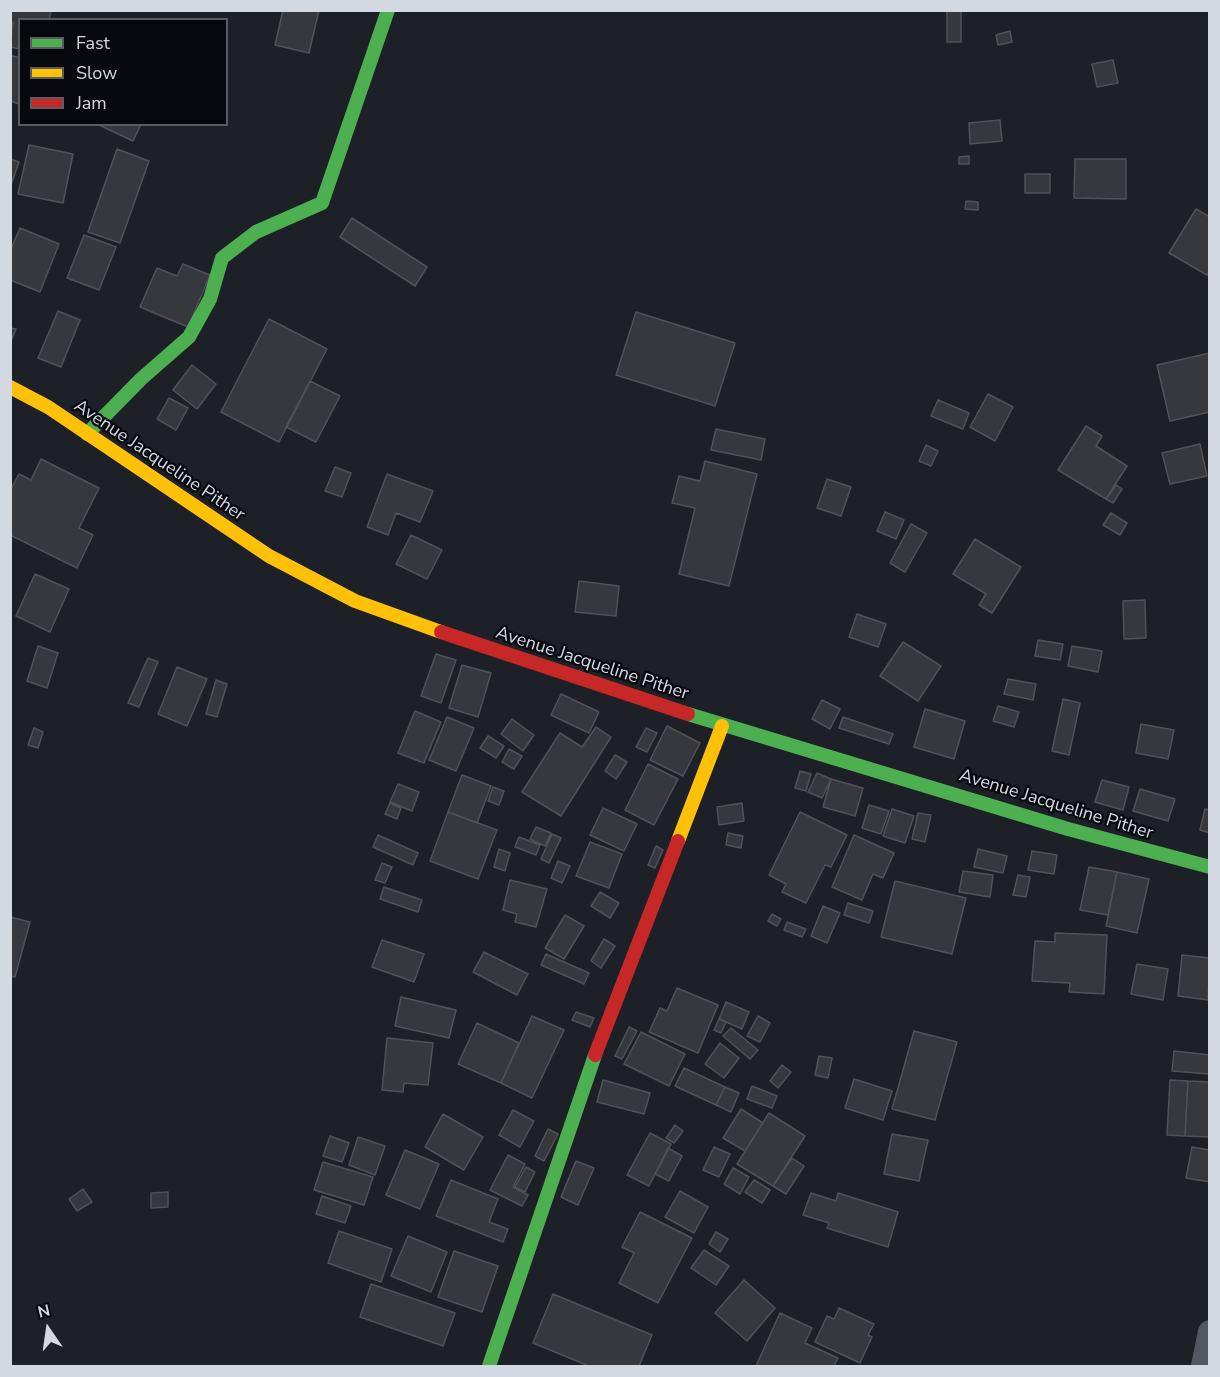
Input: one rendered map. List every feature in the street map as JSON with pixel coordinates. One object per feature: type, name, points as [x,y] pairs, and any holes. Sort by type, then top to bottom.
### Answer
[{"type":"street","points":[[87,434],[141,379],[165,360],[189,336],[210,298],[222,258],[256,232],[322,203],[388,10]]},
{"type":"street","name":"Avenue Jacqueline Pither","points":[[10,387],[48,407],[260,551],[356,601],[419,625],[722,726],[941,789],[1068,829],[1209,867]]},
{"type":"street","points":[[491,1366],[591,1066],[722,726]]},
{"type":"street","points":[[1203,1366],[1209,1332]]},
{"type":"building","points":[[10,10],[51,10],[49,18],[18,18],[18,49],[10,47],[13,22],[10,22]]},
{"type":"building","points":[[283,10],[319,10],[309,53],[275,45]]},
{"type":"building","points":[[947,10],[961,10],[961,42],[947,42]]},
{"type":"building","points":[[1010,31],[1012,42],[998,45],[996,35]]},
{"type":"building","points":[[10,55],[18,57],[18,104],[10,101]]},
{"type":"building","points":[[1113,60],[1118,83],[1097,87],[1092,64]]},
{"type":"building","points":[[1000,120],[1002,141],[970,144],[969,123]]},
{"type":"building","points":[[101,126],[140,126],[133,141]]},
{"type":"building","points":[[29,145],[73,154],[63,203],[18,194]]},
{"type":"building","points":[[117,149],[149,161],[120,243],[88,232]]},
{"type":"building","points":[[969,156],[969,164],[959,164],[959,157]]},
{"type":"building","points":[[10,159],[19,162],[10,188]]},
{"type":"building","points":[[1075,159],[1126,159],[1126,199],[1074,198]]},
{"type":"building","points":[[1025,174],[1050,174],[1050,193],[1025,193]]},
{"type":"building","points":[[966,201],[978,202],[978,210],[965,209]]},
{"type":"building","points":[[1196,209],[1210,217],[1210,270],[1207,275],[1169,253]]},
{"type":"building","points":[[352,218],[427,267],[415,286],[340,237]]},
{"type":"building","points":[[20,228],[59,244],[40,292],[10,280],[10,251]]},
{"type":"building","points":[[84,235],[116,247],[99,290],[67,278]]},
{"type":"building","points":[[183,264],[210,275],[188,327],[140,307],[157,268],[177,276]]},
{"type":"building","points":[[58,311],[80,320],[61,367],[38,358]]},
{"type":"building","points":[[636,312],[735,343],[715,406],[616,375]]},
{"type":"building","points":[[269,319],[327,349],[279,442],[221,412]]},
{"type":"building","points":[[10,328],[16,329],[10,344]]},
{"type":"building","points":[[1210,353],[1210,412],[1170,421],[1157,365]]},
{"type":"building","points":[[192,365],[216,384],[197,409],[173,390]]},
{"type":"building","points":[[310,381],[340,396],[316,442],[286,427]]},
{"type":"building","points":[[988,394],[1013,407],[995,441],[970,427]]},
{"type":"building","points":[[169,398],[188,408],[176,430],[157,419]]},
{"type":"building","points":[[938,400],[969,413],[963,429],[931,416]]},
{"type":"building","points":[[1086,426],[1102,436],[1096,446],[1127,466],[1106,499],[1058,470]]},
{"type":"building","points":[[716,429],[765,439],[761,460],[711,450]]},
{"type":"building","points":[[1200,444],[1207,476],[1170,484],[1162,453]]},
{"type":"building","points":[[926,445],[938,451],[931,466],[919,461]]},
{"type":"building","points":[[41,459],[99,488],[79,528],[93,535],[77,568],[10,535],[10,491],[19,474],[31,480]]},
{"type":"building","points":[[705,461],[757,474],[729,586],[679,574],[695,508],[672,503],[679,476],[700,481]]},
{"type":"building","points":[[335,467],[351,473],[342,497],[325,491]]},
{"type":"building","points":[[387,474],[433,491],[420,522],[396,513],[388,535],[367,527]]},
{"type":"building","points":[[827,479],[851,487],[841,516],[817,508]]},
{"type":"building","points":[[1116,485],[1122,489],[1113,503],[1106,499]]},
{"type":"building","points":[[885,512],[904,520],[896,539],[877,531]]},
{"type":"building","points":[[1111,513],[1127,523],[1120,535],[1103,525]]},
{"type":"building","points":[[911,524],[927,533],[905,572],[890,563]]},
{"type":"building","points":[[411,535],[442,550],[427,579],[396,564]]},
{"type":"building","points":[[975,539],[1021,567],[992,613],[979,605],[986,594],[953,574]]},
{"type":"building","points":[[35,574],[69,589],[50,632],[16,616]]},
{"type":"building","points":[[579,581],[619,586],[616,616],[575,612]]},
{"type":"building","points":[[1145,600],[1146,638],[1124,639],[1123,601]]},
{"type":"building","points":[[857,614],[886,624],[878,647],[849,637]]},
{"type":"building","points":[[1038,640],[1063,644],[1060,660],[1035,656]]},
{"type":"building","points":[[903,642],[941,666],[918,701],[880,676]]},
{"type":"building","points":[[38,646],[58,653],[47,688],[27,681]]},
{"type":"building","points":[[1072,646],[1102,651],[1098,672],[1068,666]]},
{"type":"building","points":[[436,654],[456,660],[441,703],[421,696]]},
{"type":"building","points":[[148,658],[158,662],[139,707],[128,703]]},
{"type":"building","points":[[462,665],[491,673],[478,717],[449,708]]},
{"type":"building","points":[[177,667],[207,679],[187,726],[158,714]]},
{"type":"building","points":[[1008,679],[1036,684],[1033,700],[1004,694]]},
{"type":"building","points":[[216,680],[227,684],[217,717],[206,714]]},
{"type":"building","points":[[561,694],[599,712],[589,733],[551,715]]},
{"type":"building","points":[[1063,699],[1080,703],[1069,755],[1052,751]]},
{"type":"building","points":[[822,700],[840,709],[830,729],[812,719]]},
{"type":"building","points":[[998,706],[1019,712],[1014,727],[993,721]]},
{"type":"building","points":[[925,709],[965,721],[954,759],[914,747]]},
{"type":"building","points":[[415,711],[441,722],[424,763],[398,753]]},
{"type":"building","points":[[447,717],[474,728],[456,771],[429,760]]},
{"type":"building","points":[[843,717],[893,734],[889,744],[839,728]]},
{"type":"building","points":[[512,719],[534,735],[523,751],[501,734]]},
{"type":"building","points":[[1141,724],[1174,730],[1168,759],[1136,753]]},
{"type":"building","points":[[667,726],[700,743],[683,776],[650,760]]},
{"type":"building","points":[[596,727],[611,737],[561,816],[522,792],[560,733],[582,747]]},
{"type":"building","points":[[34,728],[43,732],[38,748],[28,745]]},
{"type":"building","points":[[646,728],[657,733],[647,752],[636,747]]},
{"type":"building","points":[[488,736],[504,746],[496,758],[480,748]]},
{"type":"building","points":[[509,749],[522,756],[514,769],[502,762]]},
{"type":"building","points":[[615,755],[627,762],[616,779],[605,771]]},
{"type":"building","points":[[648,764],[678,779],[654,825],[625,810]]},
{"type":"building","points":[[800,771],[811,774],[806,791],[795,788]]},
{"type":"building","points":[[817,773],[831,779],[822,798],[808,792]]},
{"type":"building","points":[[462,775],[491,786],[477,823],[448,812]]},
{"type":"building","points":[[831,779],[863,788],[855,816],[823,807]]},
{"type":"building","points":[[1102,780],[1129,787],[1123,810],[1095,802]]},
{"type":"building","points":[[398,784],[419,792],[412,811],[390,802]]},
{"type":"building","points":[[493,787],[504,791],[499,805],[488,801]]},
{"type":"building","points":[[1140,789],[1175,799],[1168,821],[1133,811]]},
{"type":"building","points":[[390,803],[401,808],[397,819],[385,814]]},
{"type":"building","points":[[742,803],[744,821],[719,825],[717,807]]},
{"type":"building","points":[[869,805],[889,811],[881,834],[862,828]]},
{"type":"building","points":[[603,808],[637,824],[624,851],[590,835]]},
{"type":"building","points":[[892,809],[914,816],[905,843],[883,836]]},
{"type":"building","points":[[1205,809],[1210,810],[1210,833],[1200,830]]},
{"type":"building","points":[[448,812],[497,830],[478,879],[430,861]]},
{"type":"building","points":[[800,812],[847,835],[831,867],[825,865],[806,903],[782,892],[786,884],[769,875]]},
{"type":"building","points":[[918,813],[931,815],[925,842],[912,839]]},
{"type":"building","points":[[536,827],[551,833],[545,846],[530,839]]},
{"type":"building","points":[[728,833],[743,836],[741,848],[726,845]]},
{"type":"building","points":[[552,834],[561,838],[549,863],[541,859]]},
{"type":"building","points":[[378,835],[418,853],[413,865],[373,847]]},
{"type":"building","points":[[854,835],[894,853],[883,878],[873,874],[862,900],[832,887]]},
{"type":"building","points":[[519,837],[540,845],[536,855],[515,847]]},
{"type":"building","points":[[590,842],[622,854],[609,888],[576,876]]},
{"type":"building","points":[[656,846],[663,850],[655,868],[648,865]]},
{"type":"building","points":[[499,849],[510,853],[505,871],[494,867]]},
{"type":"building","points":[[978,849],[1007,856],[1003,873],[974,867]]},
{"type":"building","points":[[1032,851],[1057,855],[1054,874],[1028,870]]},
{"type":"building","points":[[558,861],[570,866],[562,883],[551,878]]},
{"type":"building","points":[[382,863],[392,867],[385,883],[375,880]]},
{"type":"building","points":[[1089,867],[1117,872],[1108,915],[1080,910]]},
{"type":"building","points":[[963,871],[993,875],[990,897],[959,892]]},
{"type":"building","points":[[1117,872],[1149,879],[1137,933],[1106,926]]},
{"type":"building","points":[[1018,875],[1030,877],[1026,897],[1013,895]]},
{"type":"building","points":[[510,880],[547,889],[536,927],[515,922],[517,914],[503,910]]},
{"type":"building","points":[[895,881],[966,898],[952,954],[881,937]]},
{"type":"building","points":[[384,887],[422,900],[418,912],[380,899]]},
{"type":"building","points":[[600,892],[619,903],[610,918],[591,906]]},
{"type":"building","points":[[848,903],[873,911],[869,923],[844,915]]},
{"type":"building","points":[[823,906],[840,913],[827,943],[811,936]]},
{"type":"building","points":[[772,914],[781,919],[777,926],[768,921]]},
{"type":"building","points":[[565,915],[584,926],[564,959],[545,948]]},
{"type":"building","points":[[10,917],[30,922],[15,977],[10,976]]},
{"type":"building","points":[[787,922],[806,929],[802,937],[784,930]]},
{"type":"building","points":[[1055,933],[1107,935],[1104,994],[1069,992],[1070,983],[1032,981],[1035,941],[1055,942]]},
{"type":"building","points":[[604,939],[615,946],[601,968],[591,961]]},
{"type":"building","points":[[382,940],[424,954],[414,982],[372,967]]},
{"type":"building","points":[[484,952],[528,974],[517,995],[473,972]]},
{"type":"building","points":[[546,954],[589,973],[584,984],[541,965]]},
{"type":"building","points":[[1182,955],[1210,958],[1208,1000],[1178,996]]},
{"type":"building","points":[[1137,964],[1168,969],[1163,1000],[1131,994]]},
{"type":"building","points":[[677,988],[718,1005],[698,1053],[649,1032],[660,1008],[667,1011]]},
{"type":"building","points":[[401,997],[456,1010],[449,1038],[395,1026]]},
{"type":"building","points":[[726,1002],[749,1012],[742,1029],[719,1019]]},
{"type":"building","points":[[576,1012],[594,1018],[590,1027],[572,1020]]},
{"type":"building","points":[[532,1016],[564,1030],[532,1098],[501,1083]]},
{"type":"building","points":[[758,1016],[770,1023],[760,1042],[747,1036]]},
{"type":"building","points":[[719,1019],[726,1022],[721,1033],[714,1030]]},
{"type":"building","points":[[477,1023],[519,1043],[501,1083],[458,1064]]},
{"type":"building","points":[[629,1027],[637,1031],[622,1059],[615,1056]]},
{"type":"building","points":[[731,1028],[758,1050],[750,1059],[723,1036]]},
{"type":"building","points":[[914,1031],[957,1042],[935,1120],[892,1109]]},
{"type":"building","points":[[641,1032],[685,1054],[669,1086],[624,1064]]},
{"type":"building","points":[[387,1038],[433,1043],[428,1085],[404,1083],[403,1092],[382,1090]]},
{"type":"building","points":[[720,1043],[739,1058],[724,1078],[705,1064]]},
{"type":"building","points":[[1174,1051],[1210,1055],[1210,1074],[1172,1071]]},
{"type":"building","points":[[819,1056],[832,1058],[828,1078],[815,1075]]},
{"type":"building","points":[[782,1065],[791,1072],[778,1088],[770,1081]]},
{"type":"building","points":[[684,1068],[725,1087],[716,1105],[675,1086]]},
{"type":"building","points":[[854,1079],[892,1091],[883,1120],[845,1108]]},
{"type":"building","points":[[603,1080],[650,1093],[644,1114],[597,1102]]},
{"type":"building","points":[[1170,1080],[1188,1081],[1185,1136],[1167,1135]]},
{"type":"building","points":[[1188,1081],[1210,1082],[1210,1137],[1185,1136]]},
{"type":"building","points":[[752,1086],[777,1096],[772,1108],[747,1099]]},
{"type":"building","points":[[725,1087],[739,1093],[731,1112],[716,1105]]},
{"type":"building","points":[[741,1109],[763,1123],[745,1151],[723,1138]]},
{"type":"building","points":[[513,1110],[534,1121],[520,1147],[499,1135]]},
{"type":"building","points":[[769,1113],[805,1136],[773,1186],[737,1164]]},
{"type":"building","points":[[443,1114],[483,1137],[464,1170],[425,1147]]},
{"type":"building","points":[[675,1125],[683,1131],[674,1143],[666,1138]]},
{"type":"building","points":[[548,1129],[558,1134],[544,1161],[535,1156]]},
{"type":"building","points":[[650,1133],[671,1144],[649,1186],[627,1175]]},
{"type":"building","points":[[892,1134],[928,1140],[919,1181],[884,1174]]},
{"type":"building","points":[[330,1136],[349,1143],[342,1162],[323,1156]]},
{"type":"building","points":[[358,1137],[385,1146],[375,1175],[349,1165]]},
{"type":"building","points":[[714,1147],[730,1154],[719,1177],[703,1170]]},
{"type":"building","points":[[1192,1147],[1210,1150],[1210,1182],[1186,1178]]},
{"type":"building","points":[[668,1148],[682,1156],[669,1181],[655,1174]]},
{"type":"building","points":[[405,1150],[439,1164],[420,1209],[386,1195]]},
{"type":"building","points":[[508,1155],[525,1164],[513,1187],[528,1195],[522,1206],[490,1190]]},
{"type":"building","points":[[792,1158],[804,1166],[786,1194],[773,1186]]},
{"type":"building","points":[[576,1161],[594,1168],[578,1205],[561,1197]]},
{"type":"building","points":[[323,1162],[373,1177],[364,1205],[314,1190]]},
{"type":"building","points":[[526,1167],[535,1172],[525,1192],[515,1187]]},
{"type":"building","points":[[733,1168],[749,1177],[740,1194],[724,1184]]},
{"type":"building","points":[[451,1180],[498,1199],[489,1222],[508,1229],[503,1242],[436,1216]]},
{"type":"building","points":[[754,1180],[770,1190],[762,1203],[745,1192]]},
{"type":"building","points":[[83,1189],[92,1202],[77,1211],[69,1199]]},
{"type":"building","points":[[680,1191],[708,1207],[694,1233],[665,1217]]},
{"type":"building","points":[[168,1192],[168,1207],[151,1208],[151,1193]]},
{"type":"building","points":[[811,1193],[836,1201],[838,1193],[898,1212],[888,1247],[827,1228],[829,1223],[803,1215]]},
{"type":"building","points":[[322,1196],[351,1206],[345,1223],[316,1214]]},
{"type":"building","points":[[640,1212],[692,1238],[658,1303],[619,1283],[634,1253],[622,1247]]},
{"type":"building","points":[[339,1231],[392,1249],[381,1282],[328,1263]]},
{"type":"building","points":[[716,1232],[728,1239],[720,1252],[709,1244]]},
{"type":"building","points":[[408,1236],[447,1252],[431,1292],[391,1276]]},
{"type":"building","points":[[704,1250],[729,1266],[716,1285],[691,1268]]},
{"type":"building","points":[[454,1251],[498,1266],[482,1312],[438,1297]]},
{"type":"building","points":[[744,1280],[775,1308],[747,1341],[715,1313]]},
{"type":"building","points":[[371,1284],[455,1313],[443,1346],[360,1317]]},
{"type":"building","points":[[553,1294],[652,1335],[639,1366],[589,1366],[533,1343]]},
{"type":"building","points":[[839,1308],[874,1324],[868,1335],[872,1337],[860,1363],[815,1342],[827,1316],[834,1319]]},
{"type":"building","points":[[780,1313],[812,1328],[805,1343],[838,1358],[834,1366],[756,1366]]},
{"type":"traffic: fast","points":[[87,434],[141,379],[189,337],[210,299],[222,258],[256,232],[322,203],[388,10]]},
{"type":"traffic: fast","points":[[688,714],[1068,829],[1210,867]]},
{"type":"traffic: fast","points":[[489,1366],[595,1055]]},
{"type":"traffic: slow","points":[[10,387],[48,407],[269,556],[355,601],[441,632]]},
{"type":"traffic: slow","points":[[678,841],[722,726]]},
{"type":"traffic: jam","points":[[441,632],[688,714]]},
{"type":"traffic: jam","points":[[595,1055],[678,841]]}]
